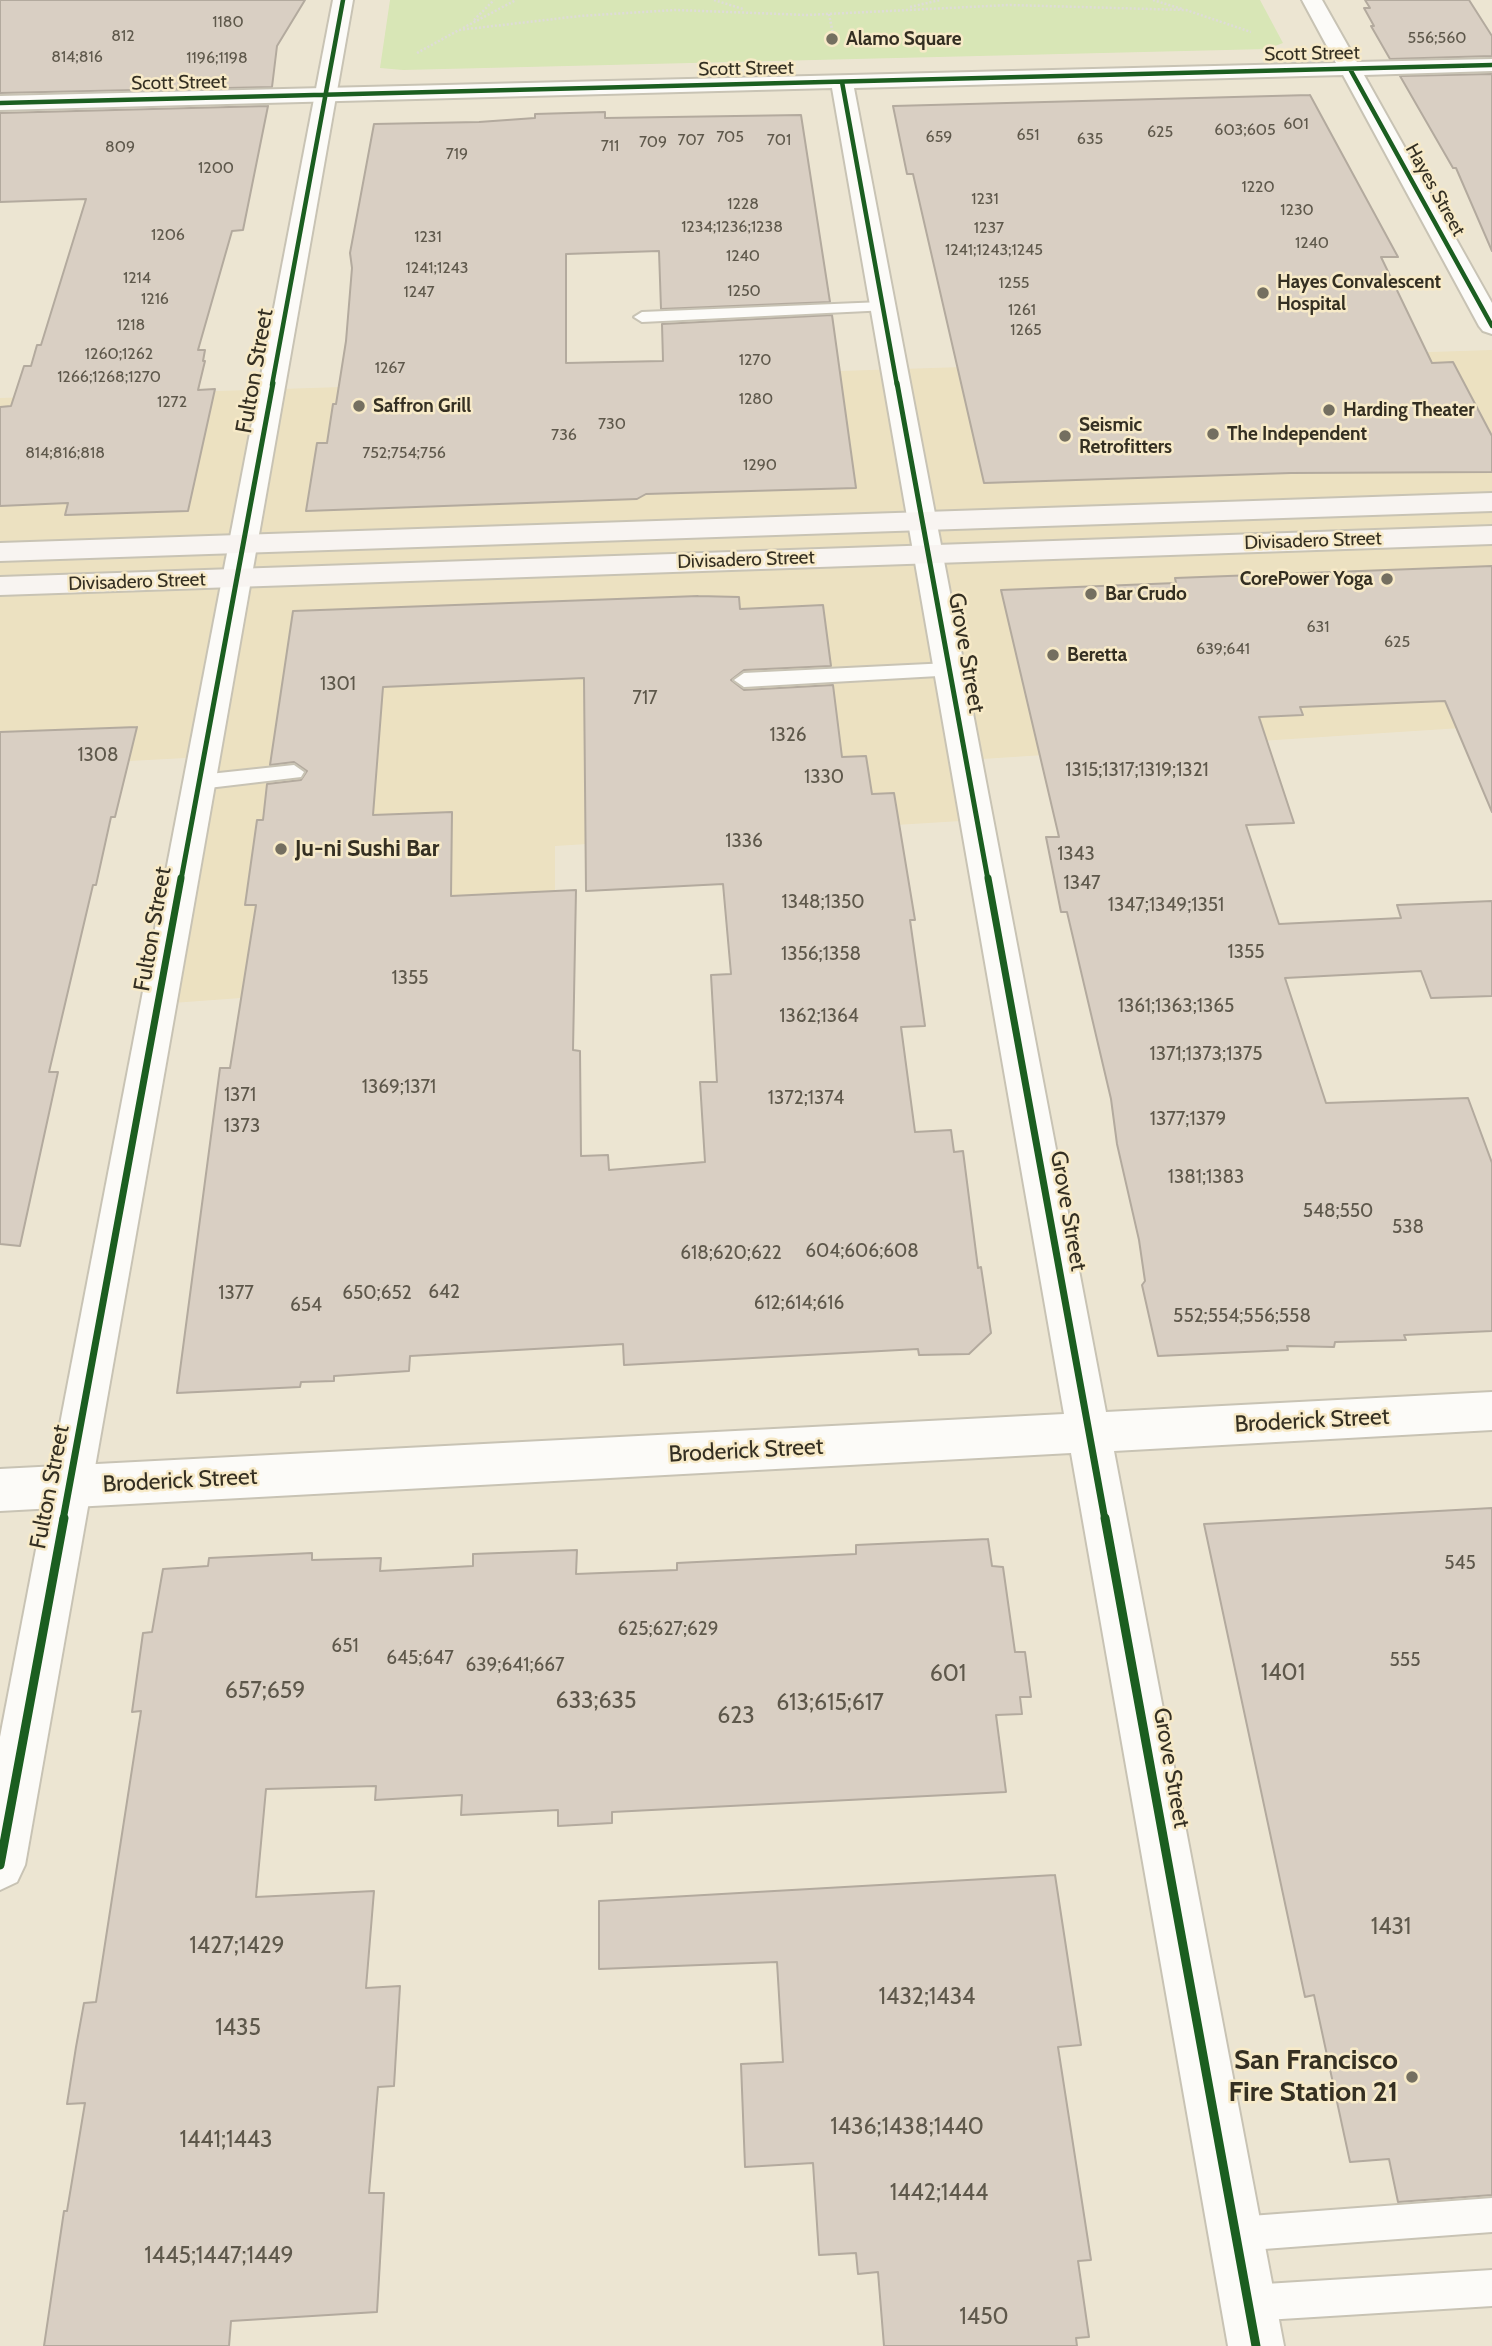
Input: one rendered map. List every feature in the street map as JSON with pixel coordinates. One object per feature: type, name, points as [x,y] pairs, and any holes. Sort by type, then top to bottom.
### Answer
[{"type":"main road","name":"Divisadero Street","points":[[0,552],[1492,502]]},
{"type":"main road","name":"Divisadero Street","points":[[0,586],[1492,535]]},
{"type":"street","name":"Fulton Street","points":[[0,1865],[343,0]]},
{"type":"street","name":"Hayes Street","points":[[1312,0],[1492,326]]},
{"type":"street","name":"Scott Street","points":[[0,103],[1492,65]]},
{"type":"street","name":"Grove Street","points":[[842,82],[1256,2346]]},
{"type":"street","name":"Broderick Street","points":[[0,1490],[1492,1411]]},
{"type":"lane","points":[[642,317],[882,307]]},
{"type":"lane","points":[[744,680],[949,670]]},
{"type":"lane","points":[[200,782],[294,772]]},
{"type":"lane","points":[[1237,2234],[1492,2215]]},
{"type":"lane","points":[[1249,2303],[1492,2288]]},
{"type":"path","points":[[459,30],[494,0]]},
{"type":"path","points":[[415,54],[516,0]]},
{"type":"path","points":[[714,0],[754,11]]},
{"type":"path","points":[[894,10],[940,0]]},
{"type":"path","points":[[1153,0],[1219,19],[1256,34]]},
{"type":"path","points":[[459,30],[613,13],[754,11],[830,14],[1009,5],[1186,10]]},
{"type":"path","points":[[830,14],[834,35]]},
{"type":"shaded area","points":[[1492,350],[1492,726],[967,760],[977,820],[555,846],[555,975],[159,1004],[204,757],[0,768],[0,398]]},
{"type":"green space","name":"Alamo Square","points":[[390,0],[1260,0],[1283,43],[1267,49],[403,70],[380,68]]},
{"type":"building","points":[[0,0],[305,0],[277,46],[272,87],[0,93]]},
{"type":"building","points":[[1365,0],[1469,0],[1492,36],[1492,56],[1390,59],[1371,26],[1374,26],[1364,8],[1370,8]]},
{"type":"building","points":[[1492,74],[1492,251],[1456,168],[1453,168],[1400,76]]},
{"type":"building","points":[[1310,95],[1398,257],[1381,257],[1432,363],[1453,362],[1492,436],[1492,472],[1291,473],[984,483],[913,174],[907,174],[893,106]]},
{"type":"building","points":[[268,106],[243,230],[232,231],[198,350],[205,350],[205,361],[198,390],[215,389],[188,511],[65,515],[68,503],[0,506],[0,407],[11,406],[24,366],[31,366],[37,345],[41,345],[86,199],[0,202],[0,113]]},
{"type":"building","points":[[605,112],[605,118],[801,115],[830,302],[661,309],[659,251],[566,254],[566,363],[663,361],[662,324],[832,315],[856,488],[646,494],[637,499],[306,511],[317,443],[327,443],[333,404],[336,404],[346,341],[352,268],[350,253],[374,124],[479,122],[535,118],[535,114]]},
{"type":"building","points":[[1492,566],[1492,812],[1445,701],[1300,707],[1303,715],[1259,717],[1294,823],[1246,825],[1279,924],[1401,918],[1397,905],[1492,901],[1492,996],[1431,998],[1421,971],[1285,978],[1326,1103],[1468,1098],[1492,1163],[1492,1331],[1404,1335],[1406,1340],[1335,1342],[1334,1347],[1287,1346],[1288,1350],[1158,1356],[1142,1285],[1145,1281],[1139,1240],[1117,1144],[1111,1099],[1067,912],[1061,912],[1046,837],[1059,837],[1001,590],[1176,583],[1175,578]]},
{"type":"building","points":[[698,596],[739,597],[740,609],[823,605],[831,666],[744,670],[731,680],[744,690],[833,685],[842,757],[866,756],[872,794],[894,793],[915,920],[910,920],[925,1026],[901,1027],[915,1132],[951,1130],[954,1152],[963,1151],[978,1268],[981,1267],[991,1333],[969,1354],[919,1355],[918,1349],[624,1365],[623,1344],[410,1356],[409,1371],[334,1376],[334,1381],[301,1382],[300,1387],[177,1393],[220,1068],[230,1068],[256,905],[245,905],[257,820],[263,820],[267,784],[301,780],[307,771],[294,762],[270,765],[293,611]],"holes":[[[584,678],[586,891],[723,884],[731,974],[711,975],[717,1082],[700,1082],[705,1162],[609,1170],[608,1155],[581,1156],[580,1051],[573,1050],[576,890],[451,896],[452,812],[373,815],[383,687]]]},
{"type":"building","points":[[137,727],[115,817],[111,817],[96,885],[93,885],[49,1072],[58,1072],[20,1246],[0,1244],[0,732]]},
{"type":"building","points":[[1492,1508],[1492,2195],[1398,2202],[1389,2159],[1350,2162],[1314,1995],[1305,1997],[1204,1524]]},
{"type":"building","points":[[988,1539],[992,1566],[1003,1567],[1015,1652],[1025,1652],[1031,1697],[1020,1697],[1022,1714],[996,1715],[1006,1792],[612,1812],[612,1823],[558,1826],[558,1810],[461,1815],[462,1795],[375,1800],[376,1786],[266,1789],[256,1897],[374,1891],[366,1988],[400,1986],[394,2086],[378,2087],[369,2193],[384,2193],[377,2312],[231,2321],[229,2346],[44,2346],[64,2211],[67,2211],[85,2103],[67,2104],[84,2003],[96,2002],[141,1711],[132,1712],[143,1633],[152,1632],[163,1569],[208,1566],[209,1558],[312,1553],[312,1560],[381,1558],[380,1571],[473,1566],[473,1554],[577,1550],[576,1574],[677,1570],[677,1563],[856,1554],[856,1545]]},
{"type":"building","points":[[1055,1875],[1081,2045],[1058,2047],[1091,2260],[1078,2261],[1089,2337],[1076,2338],[1077,2346],[884,2346],[878,2272],[858,2274],[856,2253],[819,2255],[813,2163],[745,2167],[741,2064],[783,2062],[777,1962],[599,1969],[599,1901]]},
{"type":"cycle path","points":[[0,1865],[343,0]]},
{"type":"cycle path","points":[[0,103],[1492,65]]},
{"type":"cycle path","points":[[1350,69],[1492,326]]},
{"type":"cycle path","points":[[842,82],[1256,2346]]},
{"type":"place","name":"Alamo Square","points":[[832,39]]},
{"type":"place","name":"Hayes Convalescent Hospital","points":[[1263,293]]},
{"type":"place","name":"Saffron Grill","points":[[359,406]]},
{"type":"place","name":"Harding Theater","points":[[1329,410]]},
{"type":"place","name":"The Independent","points":[[1213,434]]},
{"type":"place","name":"Seismic Retrofitters","points":[[1065,436]]},
{"type":"place","name":"CorePower Yoga","points":[[1387,579]]},
{"type":"place","name":"Bar Crudo","points":[[1091,594]]},
{"type":"place","name":"Beretta","points":[[1053,655]]},
{"type":"place","name":"Ju-ni Sushi Bar","points":[[281,849]]},
{"type":"place","name":"San Francisco Fire Station 21","points":[[1412,2077]]}]
